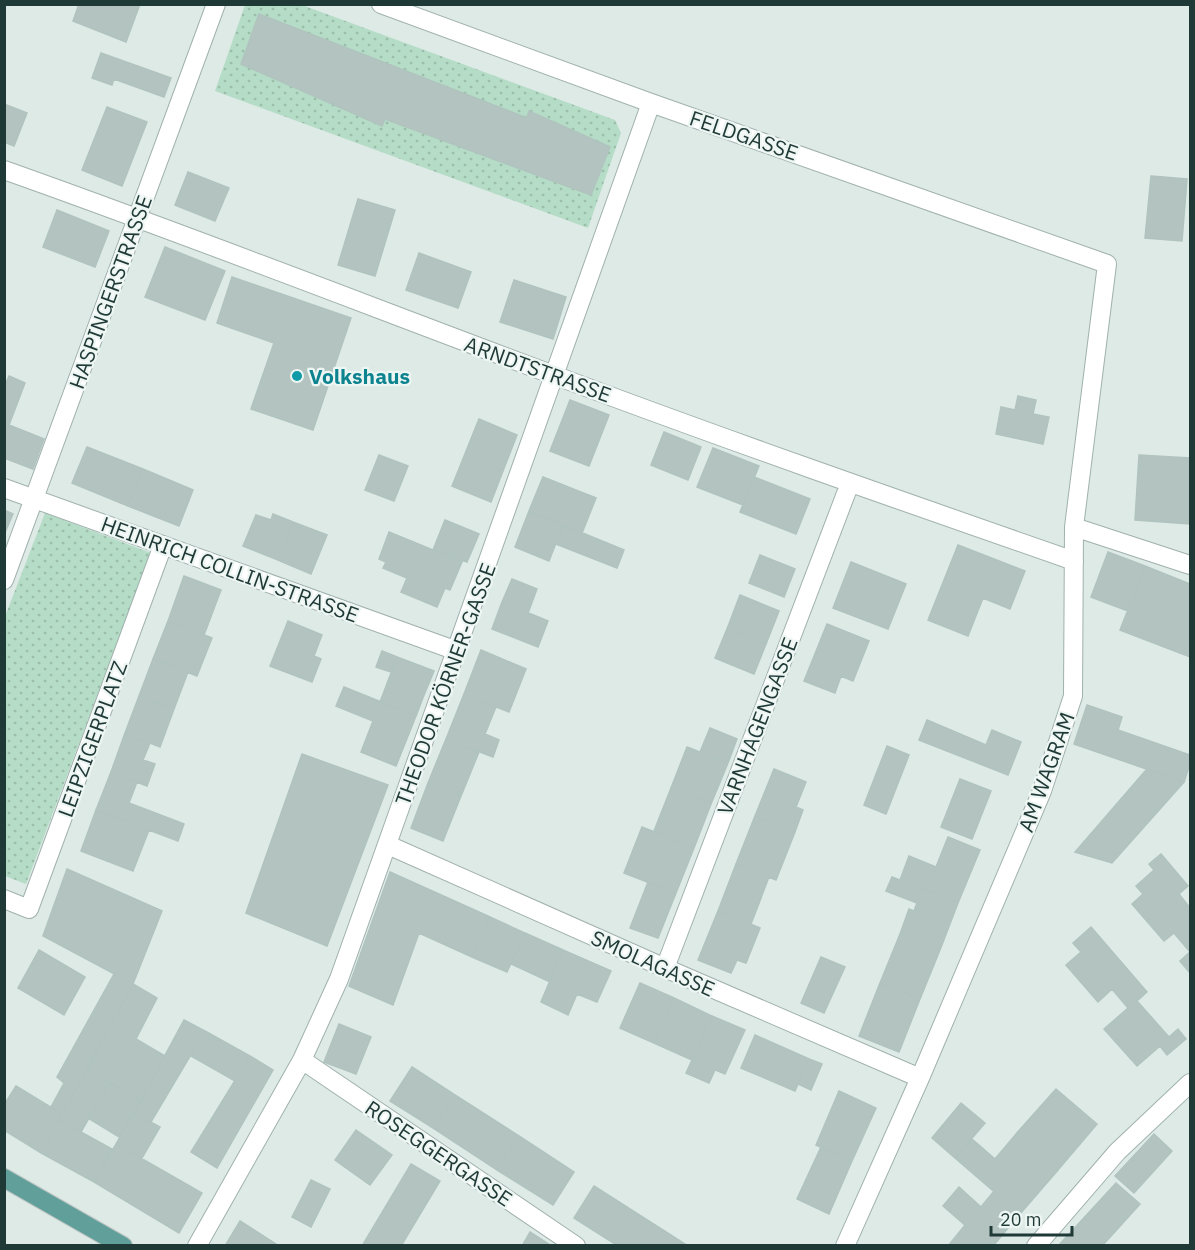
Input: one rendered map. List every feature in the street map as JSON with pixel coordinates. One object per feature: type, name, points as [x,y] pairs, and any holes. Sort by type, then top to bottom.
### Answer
[{"type":"main road","points":[[4,1178],[120,1245]]},
{"type":"street","name":"HASPINGERSTRASSE","points":[[4,580],[216,4]]},
{"type":"street","name":"FELDGASSE","points":[[381,4],[651,103],[1107,264]]},
{"type":"street","name":"THEODOR KÖRNER-GASSE","points":[[197,1245],[302,1060],[339,979],[651,103]]},
{"type":"street","name":"ARNDTSTRASSE","points":[[4,170],[138,217],[554,375],[850,483],[1074,561]]},
{"type":"street","name":"AM WAGRAM","points":[[845,1245],[920,1078],[1042,791],[1073,696],[1074,527],[1107,264]]},
{"type":"street","name":"VARNHAGENGASSE","points":[[665,968],[850,483]]},
{"type":"street","name":"HEINRICH COLLIN-STRASSE","points":[[4,488],[457,651]]},
{"type":"street","points":[[1074,527],[1191,565]]},
{"type":"street","name":"LEIPZIGERPLATZ","points":[[4,899],[29,909],[163,545]]},
{"type":"street","name":"SMOLAGASSE","points":[[387,845],[920,1078]]},
{"type":"street","name":"ROSEGGERGASSE","points":[[302,1060],[576,1245]]},
{"type":"street","points":[[1036,1245],[1117,1152],[1191,1083]]},
{"type":"green space","points":[[245,5],[302,5],[615,120],[621,133],[588,228],[215,91]]},
{"type":"green space","points":[[45,513],[151,553],[26,884],[5,876],[4,619]]},
{"type":"building","points":[[79,4],[140,4],[126,42],[73,21]]},
{"type":"building","points":[[259,14],[527,118],[529,111],[610,147],[591,195],[385,119],[382,126],[241,64]]},
{"type":"building","points":[[101,53],[171,78],[164,97],[114,79],[112,85],[92,78]]},
{"type":"building","points":[[4,104],[27,113],[14,146],[4,142]]},
{"type":"building","points":[[107,107],[147,122],[122,186],[82,170]]},
{"type":"building","points":[[188,172],[229,188],[215,221],[175,205]]},
{"type":"building","points":[[1151,176],[1187,179],[1182,241],[1145,238]]},
{"type":"building","points":[[358,199],[395,210],[375,276],[338,265]]},
{"type":"building","points":[[57,210],[109,231],[95,267],[43,247]]},
{"type":"building","points":[[165,247],[225,271],[205,320],[145,297]]},
{"type":"building","points":[[419,253],[471,272],[458,308],[406,290]]},
{"type":"building","name":"Volkshaus","points":[[232,277],[351,318],[313,430],[251,409],[274,343],[217,323]]},
{"type":"building","points":[[514,280],[566,297],[553,339],[500,322]]},
{"type":"building","points":[[9,376],[25,383],[9,425],[44,439],[33,469],[4,458],[4,388]]},
{"type":"building","points":[[1018,396],[1036,400],[1033,414],[1049,417],[1043,444],[996,434],[1001,407],[1015,410]]},
{"type":"building","points":[[570,400],[609,415],[589,466],[550,451]]},
{"type":"building","points":[[479,419],[517,435],[491,502],[452,486]]},
{"type":"building","points":[[664,432],[701,447],[688,480],[651,465]]},
{"type":"building","points":[[87,447],[143,469],[128,506],[72,483]]},
{"type":"building","points":[[713,448],[759,466],[743,505],[697,487]]},
{"type":"building","points":[[379,455],[408,466],[394,501],[365,490]]},
{"type":"building","points":[[1139,455],[1190,458],[1190,524],[1135,520]]},
{"type":"building","points":[[143,469],[193,490],[179,526],[128,506]]},
{"type":"building","points":[[543,477],[596,498],[582,533],[529,511]]},
{"type":"building","points":[[754,477],[810,499],[796,534],[740,512]]},
{"type":"building","points":[[4,510],[13,514],[4,535]]},
{"type":"building","points":[[529,511],[563,525],[549,561],[515,547]]},
{"type":"building","points":[[273,514],[293,522],[278,560],[243,546],[256,515],[271,520]]},
{"type":"building","points":[[445,520],[479,534],[467,562],[433,550]]},
{"type":"building","points":[[293,522],[327,535],[311,574],[278,560]]},
{"type":"building","points":[[563,525],[624,550],[617,568],[556,544]]},
{"type":"building","points":[[389,532],[462,562],[450,590],[445,588],[437,607],[401,592],[407,578],[383,568],[386,562],[379,559]]},
{"type":"building","points":[[958,545],[1025,571],[1010,609],[983,598],[968,636],[928,620]]},
{"type":"building","points":[[1108,552],[1145,566],[1128,611],[1091,597]]},
{"type":"building","points":[[760,555],[795,569],[784,597],[749,583]]},
{"type":"building","points":[[851,562],[906,584],[888,629],[833,608]]},
{"type":"building","points":[[1145,566],[1190,584],[1190,657],[1120,630]]},
{"type":"building","points":[[184,576],[221,590],[204,635],[168,621]]},
{"type":"building","points":[[512,579],[537,589],[528,613],[502,602]]},
{"type":"building","points":[[740,595],[779,611],[766,644],[727,629]]},
{"type":"building","points":[[502,602],[548,621],[538,647],[492,629]]},
{"type":"building","points":[[168,621],[212,638],[197,676],[153,659]]},
{"type":"building","points":[[288,621],[322,635],[314,656],[321,659],[312,682],[270,666]]},
{"type":"building","points":[[827,624],[869,641],[853,681],[841,676],[835,693],[804,681]]},
{"type":"building","points":[[727,629],[766,644],[754,674],[715,658]]},
{"type":"building","points":[[481,650],[526,669],[509,712],[464,694]]},
{"type":"building","points":[[382,651],[397,657],[391,672],[376,667]]},
{"type":"building","points":[[397,657],[434,671],[424,695],[388,681]]},
{"type":"building","points":[[153,659],[188,672],[174,709],[139,696]]},
{"type":"building","points":[[388,681],[424,695],[416,716],[380,702]]},
{"type":"building","points":[[344,687],[416,716],[396,766],[361,752],[373,721],[336,706]]},
{"type":"building","points":[[464,694],[496,707],[485,734],[499,740],[493,757],[446,739]]},
{"type":"building","points":[[139,696],[174,709],[160,747],[125,733]]},
{"type":"building","points":[[1087,705],[1122,717],[1118,730],[1190,755],[1190,764],[1184,782],[1074,744]]},
{"type":"building","points":[[927,720],[986,745],[992,730],[1021,742],[1008,775],[919,740]]},
{"type":"building","points":[[710,728],[737,739],[728,763],[700,752]]},
{"type":"building","points":[[125,733],[150,743],[143,760],[155,764],[147,786],[111,772]]},
{"type":"building","points":[[446,739],[479,752],[461,796],[428,783]]},
{"type":"building","points":[[887,746],[909,755],[886,814],[864,805]]},
{"type":"building","points":[[687,747],[728,763],[711,804],[671,788]]},
{"type":"building","points":[[302,754],[388,785],[327,946],[246,913]]},
{"type":"building","points":[[774,769],[806,782],[796,807],[803,810],[795,832],[755,816]]},
{"type":"building","points":[[1147,769],[1184,782],[1112,863],[1075,852]]},
{"type":"building","points":[[111,772],[137,782],[129,803],[184,824],[178,841],[96,810]]},
{"type":"building","points":[[960,779],[991,791],[972,839],[941,827]]},
{"type":"building","points":[[428,783],[461,796],[443,841],[411,828]]},
{"type":"building","points":[[671,788],[711,804],[694,848],[654,831]]},
{"type":"building","points":[[96,810],[149,830],[133,871],[81,851]]},
{"type":"building","points":[[755,816],[795,832],[776,880],[736,864]]},
{"type":"building","points":[[642,827],[694,848],[676,893],[624,873]]},
{"type":"building","points":[[948,837],[980,850],[958,903],[900,880],[909,856],[936,867]]},
{"type":"building","points":[[1161,854],[1188,886],[1179,894],[1190,908],[1190,952],[1174,933],[1164,941],[1132,904],[1143,894],[1136,886],[1154,870],[1149,864]]},
{"type":"building","points":[[736,864],[769,877],[751,924],[718,911]]},
{"type":"building","points":[[67,869],[162,911],[133,984],[43,936]]},
{"type":"building","points":[[390,872],[490,917],[472,957],[419,933],[393,1005],[349,986]]},
{"type":"building","points":[[892,877],[958,903],[940,950],[900,934],[909,909],[914,911],[917,903],[886,891]]},
{"type":"building","points":[[648,882],[676,893],[658,938],[630,928]]},
{"type":"building","points":[[718,911],[760,928],[746,963],[737,960],[731,973],[698,960]]},
{"type":"building","points":[[490,917],[525,933],[507,972],[472,957]]},
{"type":"building","points":[[1091,927],[1147,992],[1137,1001],[1169,1037],[1178,1029],[1186,1039],[1167,1055],[1160,1046],[1137,1066],[1104,1029],[1128,1008],[1112,989],[1098,1002],[1066,965],[1081,952],[1073,943]]},
{"type":"building","points":[[525,933],[563,950],[550,982],[511,964]]},
{"type":"building","points":[[900,934],[940,950],[920,999],[880,983]]},
{"type":"building","points":[[39,950],[85,977],[64,1015],[18,988]]},
{"type":"building","points":[[563,950],[611,971],[597,1002],[577,994],[568,1015],[541,1002]]},
{"type":"building","points":[[1190,952],[1190,973],[1180,961]]},
{"type":"building","points":[[821,957],[845,967],[824,1013],[801,1003]]},
{"type":"building","points":[[114,974],[133,984],[62,1114],[51,1107],[64,1083],[57,1077]]},
{"type":"building","points":[[640,983],[674,998],[654,1043],[620,1028]]},
{"type":"building","points":[[880,983],[920,999],[899,1052],[859,1036]]},
{"type":"building","points":[[133,984],[157,998],[136,1039],[165,1056],[141,1101],[87,1070]]},
{"type":"building","points":[[674,998],[712,1016],[692,1060],[654,1043]]},
{"type":"building","points":[[712,1016],[745,1030],[725,1074],[692,1060]]},
{"type":"building","points":[[184,1020],[205,1031],[151,1122],[134,1113]]},
{"type":"building","points":[[339,1024],[371,1037],[356,1074],[324,1062]]},
{"type":"building","points":[[205,1031],[250,1056],[235,1081],[191,1056]]},
{"type":"building","points":[[755,1035],[809,1059],[795,1091],[741,1068]]},
{"type":"building","points":[[250,1056],[273,1070],[217,1168],[191,1152]]},
{"type":"building","points":[[809,1059],[822,1064],[811,1090],[798,1084]]},
{"type":"building","points":[[692,1060],[715,1070],[709,1083],[686,1073]]},
{"type":"building","points":[[412,1067],[455,1095],[433,1128],[390,1101]]},
{"type":"building","points":[[87,1070],[110,1082],[81,1132],[59,1120]]},
{"type":"building","points":[[110,1082],[141,1101],[119,1137],[88,1118]]},
{"type":"building","points":[[16,1086],[62,1114],[41,1153],[4,1130],[4,1105]]},
{"type":"building","points":[[1056,1089],[1097,1124],[1058,1170],[1016,1134]]},
{"type":"building","points":[[839,1091],[876,1108],[852,1161],[816,1145]]},
{"type":"building","points":[[455,1095],[519,1136],[497,1170],[433,1128]]},
{"type":"building","points":[[961,1103],[985,1123],[955,1158],[932,1138]]},
{"type":"building","points":[[134,1113],[160,1127],[142,1158],[116,1144]]},
{"type":"building","points":[[59,1120],[112,1149],[94,1182],[41,1153]]},
{"type":"building","points":[[356,1130],[392,1155],[370,1185],[335,1160]]},
{"type":"building","points":[[1016,1134],[1058,1170],[1020,1214],[955,1158],[972,1139],[995,1159]]},
{"type":"building","points":[[1154,1134],[1172,1151],[1134,1193],[1115,1176]]},
{"type":"building","points":[[519,1136],[574,1172],[553,1205],[497,1170]]},
{"type":"building","points":[[116,1144],[202,1193],[179,1233],[94,1182]]},
{"type":"building","points":[[821,1147],[852,1161],[829,1214],[797,1199]]},
{"type":"building","points":[[411,1164],[440,1181],[401,1246],[362,1246]]},
{"type":"building","points":[[311,1180],[330,1189],[311,1227],[292,1217]]},
{"type":"building","points":[[1116,1183],[1140,1204],[1102,1246],[1058,1246]]},
{"type":"building","points":[[594,1186],[663,1230],[653,1246],[618,1246],[574,1218]]},
{"type":"building","points":[[959,1187],[981,1207],[994,1191],[1020,1214],[993,1246],[989,1246],[943,1206]]},
{"type":"building","points":[[240,1221],[279,1246],[225,1246]]},
{"type":"building","points":[[965,1225],[989,1246],[948,1246]]},
{"type":"building","points":[[663,1230],[688,1246],[653,1246]]},
{"type":"building","points":[[530,1232],[550,1245],[550,1246],[522,1246]]},
{"type":"place","name":"Volkshaus","points":[[297,376]]}]
